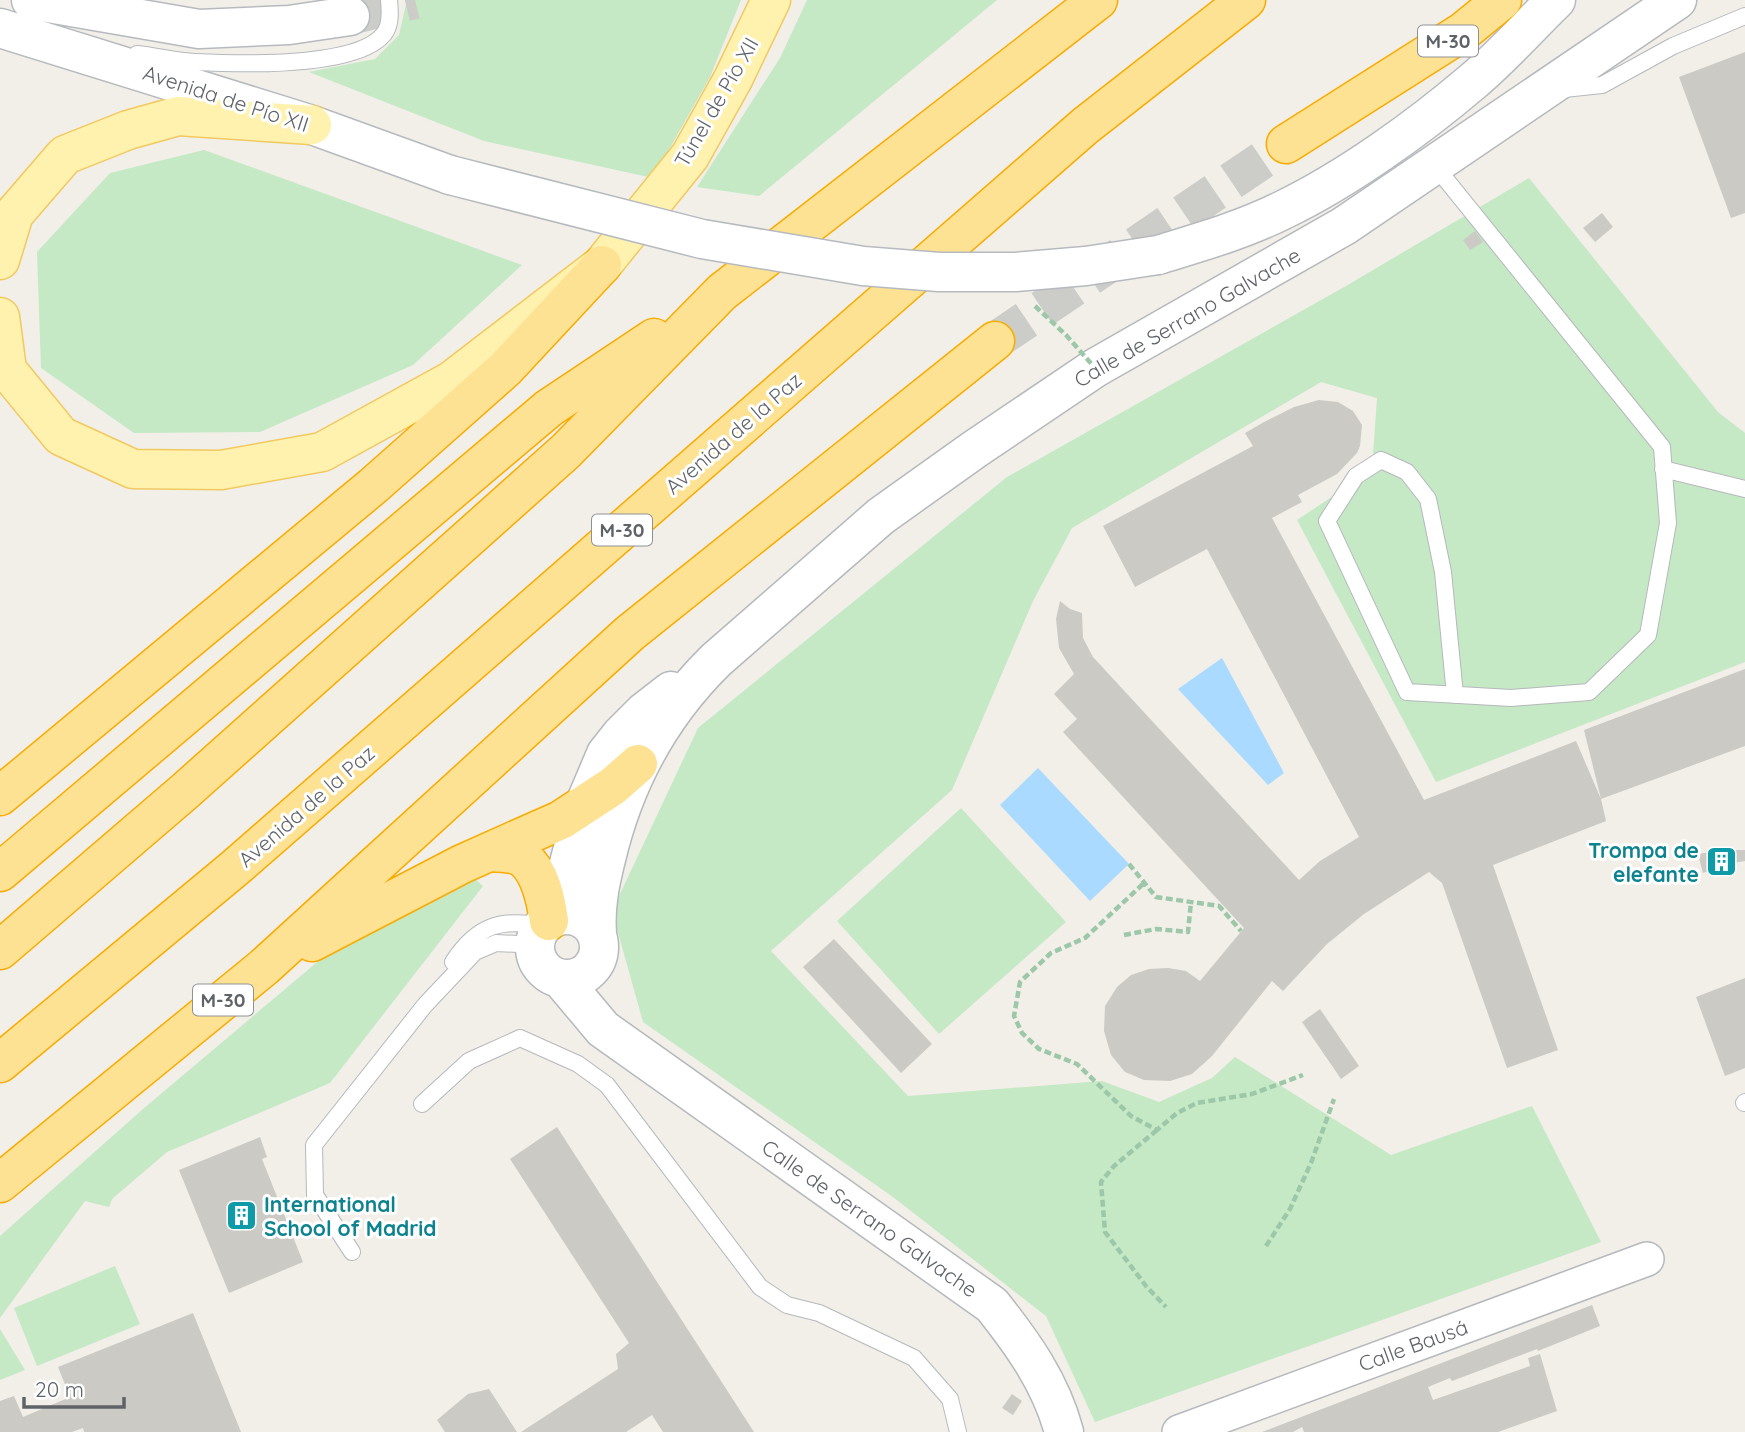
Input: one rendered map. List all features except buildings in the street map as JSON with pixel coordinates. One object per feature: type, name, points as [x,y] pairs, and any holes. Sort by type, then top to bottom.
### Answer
[{"type":"highway","points":[[0,872],[550,408],[722,292],[1098,0]]},
{"type":"highway","name":"Avenida de la Paz","points":[[0,1063],[236,867],[1085,126],[1246,0]]},
{"type":"highway","name":"M-30","points":[[1286,144],[1464,31],[1502,0]]},
{"type":"highway","points":[[0,796],[383,477],[505,369],[602,265]]},
{"type":"highway","points":[[0,950],[184,792],[566,451],[722,292]]},
{"type":"highway","name":"M-30","points":[[0,1183],[264,967],[630,633],[995,341]]},
{"type":"highway","points":[[264,967],[462,863],[561,820],[613,786],[638,764]]},
{"type":"highway","points":[[491,852],[510,853],[524,859],[543,890],[549,939]]},
{"type":"main road","name":"Túnel de Pío XII","points":[[0,317],[7,370],[61,436],[133,469],[221,470],[322,452],[451,381],[602,265],[690,156],[733,79],[771,0]]},
{"type":"main road","points":[[1393,78],[1473,0]]},
{"type":"main road","points":[[0,260],[14,214],[65,155],[128,130],[178,116],[312,125]]},
{"type":"street","points":[[31,0],[199,29],[289,25],[351,16]]},
{"type":"street","name":"Avenida de Pío XII","points":[[0,28],[312,125],[450,175],[702,239],[863,266],[939,272],[1015,272],[1086,266],[1157,255],[1238,230],[1284,209],[1343,175],[1409,130],[1473,81],[1556,0]]},
{"type":"street","name":"Calle de Serrano Galvache","points":[[629,1046],[607,1010],[598,986],[595,916],[598,897],[610,841],[638,764],[671,709],[693,682],[881,516],[975,449],[1095,368],[1344,226],[1677,0]]},
{"type":"street","name":"Calle de Serrano Galvache","points":[[716,660],[644,712],[606,754],[584,806],[549,939],[603,1029],[992,1305],[1027,1350],[1058,1409],[1064,1432]]},
{"type":"street","points":[[565,915],[583,919],[596,948],[580,977],[570,979],[549,939],[565,915]]},
{"type":"street","name":"Calle Bausá","points":[[1179,1432],[1647,1259]]},
{"type":"lane","points":[[48,41],[194,62],[299,62],[369,47],[385,32],[390,17],[389,0]]},
{"type":"lane","points":[[1541,91],[1602,85],[1673,46],[1745,16]]},
{"type":"lane","points":[[1435,166],[1662,447],[1668,523],[1648,635],[1589,692],[1511,698],[1455,695],[1407,692],[1327,521],[1356,476],[1381,460],[1407,472],[1429,499],[1443,572],[1455,695]]},
{"type":"lane","points":[[1663,469],[1745,489]]},
{"type":"lane","points":[[425,1005],[458,954],[474,935],[494,925],[515,922],[549,939]]},
{"type":"lane","points":[[352,1252],[315,1195],[314,1145],[425,1005],[475,952],[496,943],[517,944],[549,939]]},
{"type":"lane","points":[[422,1104],[469,1061],[520,1038],[578,1064],[607,1085],[760,1287],[787,1305],[819,1313],[914,1358],[950,1399],[958,1432]]},
{"type":"path","points":[[1129,864],[1156,897],[1219,906],[1241,931]]},
{"type":"path","points":[[1143,884],[1085,938],[1051,953],[1020,982],[1014,1016],[1022,1033],[1039,1049],[1077,1064],[1131,1116],[1157,1130]]},
{"type":"path","points":[[1124,936],[1156,929],[1188,932],[1191,902]]},
{"type":"path","points":[[1166,1307],[1146,1286],[1105,1232],[1101,1182],[1114,1166],[1177,1113],[1197,1103],[1252,1094],[1303,1075]]},
{"type":"path","points":[[1266,1246],[1290,1209],[1311,1163],[1334,1099]]},
{"type":"green space","points":[[407,0],[741,0],[710,77],[653,178],[484,141],[309,72],[375,59],[399,35]]},
{"type":"green space","points":[[807,0],[997,0],[759,196],[697,187],[780,58]]},
{"type":"green space","points":[[204,150],[522,265],[413,365],[260,432],[134,433],[41,368],[37,252],[110,173]]},
{"type":"green space","points":[[1529,178],[1718,412],[1745,433],[1745,662],[1436,782],[1297,520],[1372,470],[1377,398],[1321,382],[1072,528],[1033,601],[952,790],[771,951],[908,1096],[1102,1081],[1159,1102],[1212,1078],[1235,1057],[1391,1155],[1532,1106],[1601,1242],[1095,1422],[1046,1316],[893,1197],[643,1022],[612,911],[698,728],[1007,477],[1346,286]]},
{"type":"green space","points":[[961,808],[1066,922],[939,1034],[837,921]]},
{"type":"green space","points":[[475,879],[483,886],[330,1083],[167,1152],[112,1199],[109,1207],[85,1201],[0,1318],[0,1236],[143,1109],[322,958],[453,881]]},
{"type":"green space","points":[[115,1266],[140,1324],[37,1366],[14,1308]]},
{"type":"green space","points":[[0,1329],[25,1370],[0,1380]]},
{"type":"water","points":[[1222,658],[1284,773],[1268,785],[1178,689]]},
{"type":"water","points":[[1038,768],[1129,864],[1090,901],[1000,805]]},
{"type":"tunnel","points":[[350,16],[415,0]]},
{"type":"tunnel","points":[[995,341],[1286,144]]},
{"type":"place","name":"Trompa de elefante","points":[[1722,862]]},
{"type":"place","name":"International School of Madrid","points":[[241,1216]]}]
